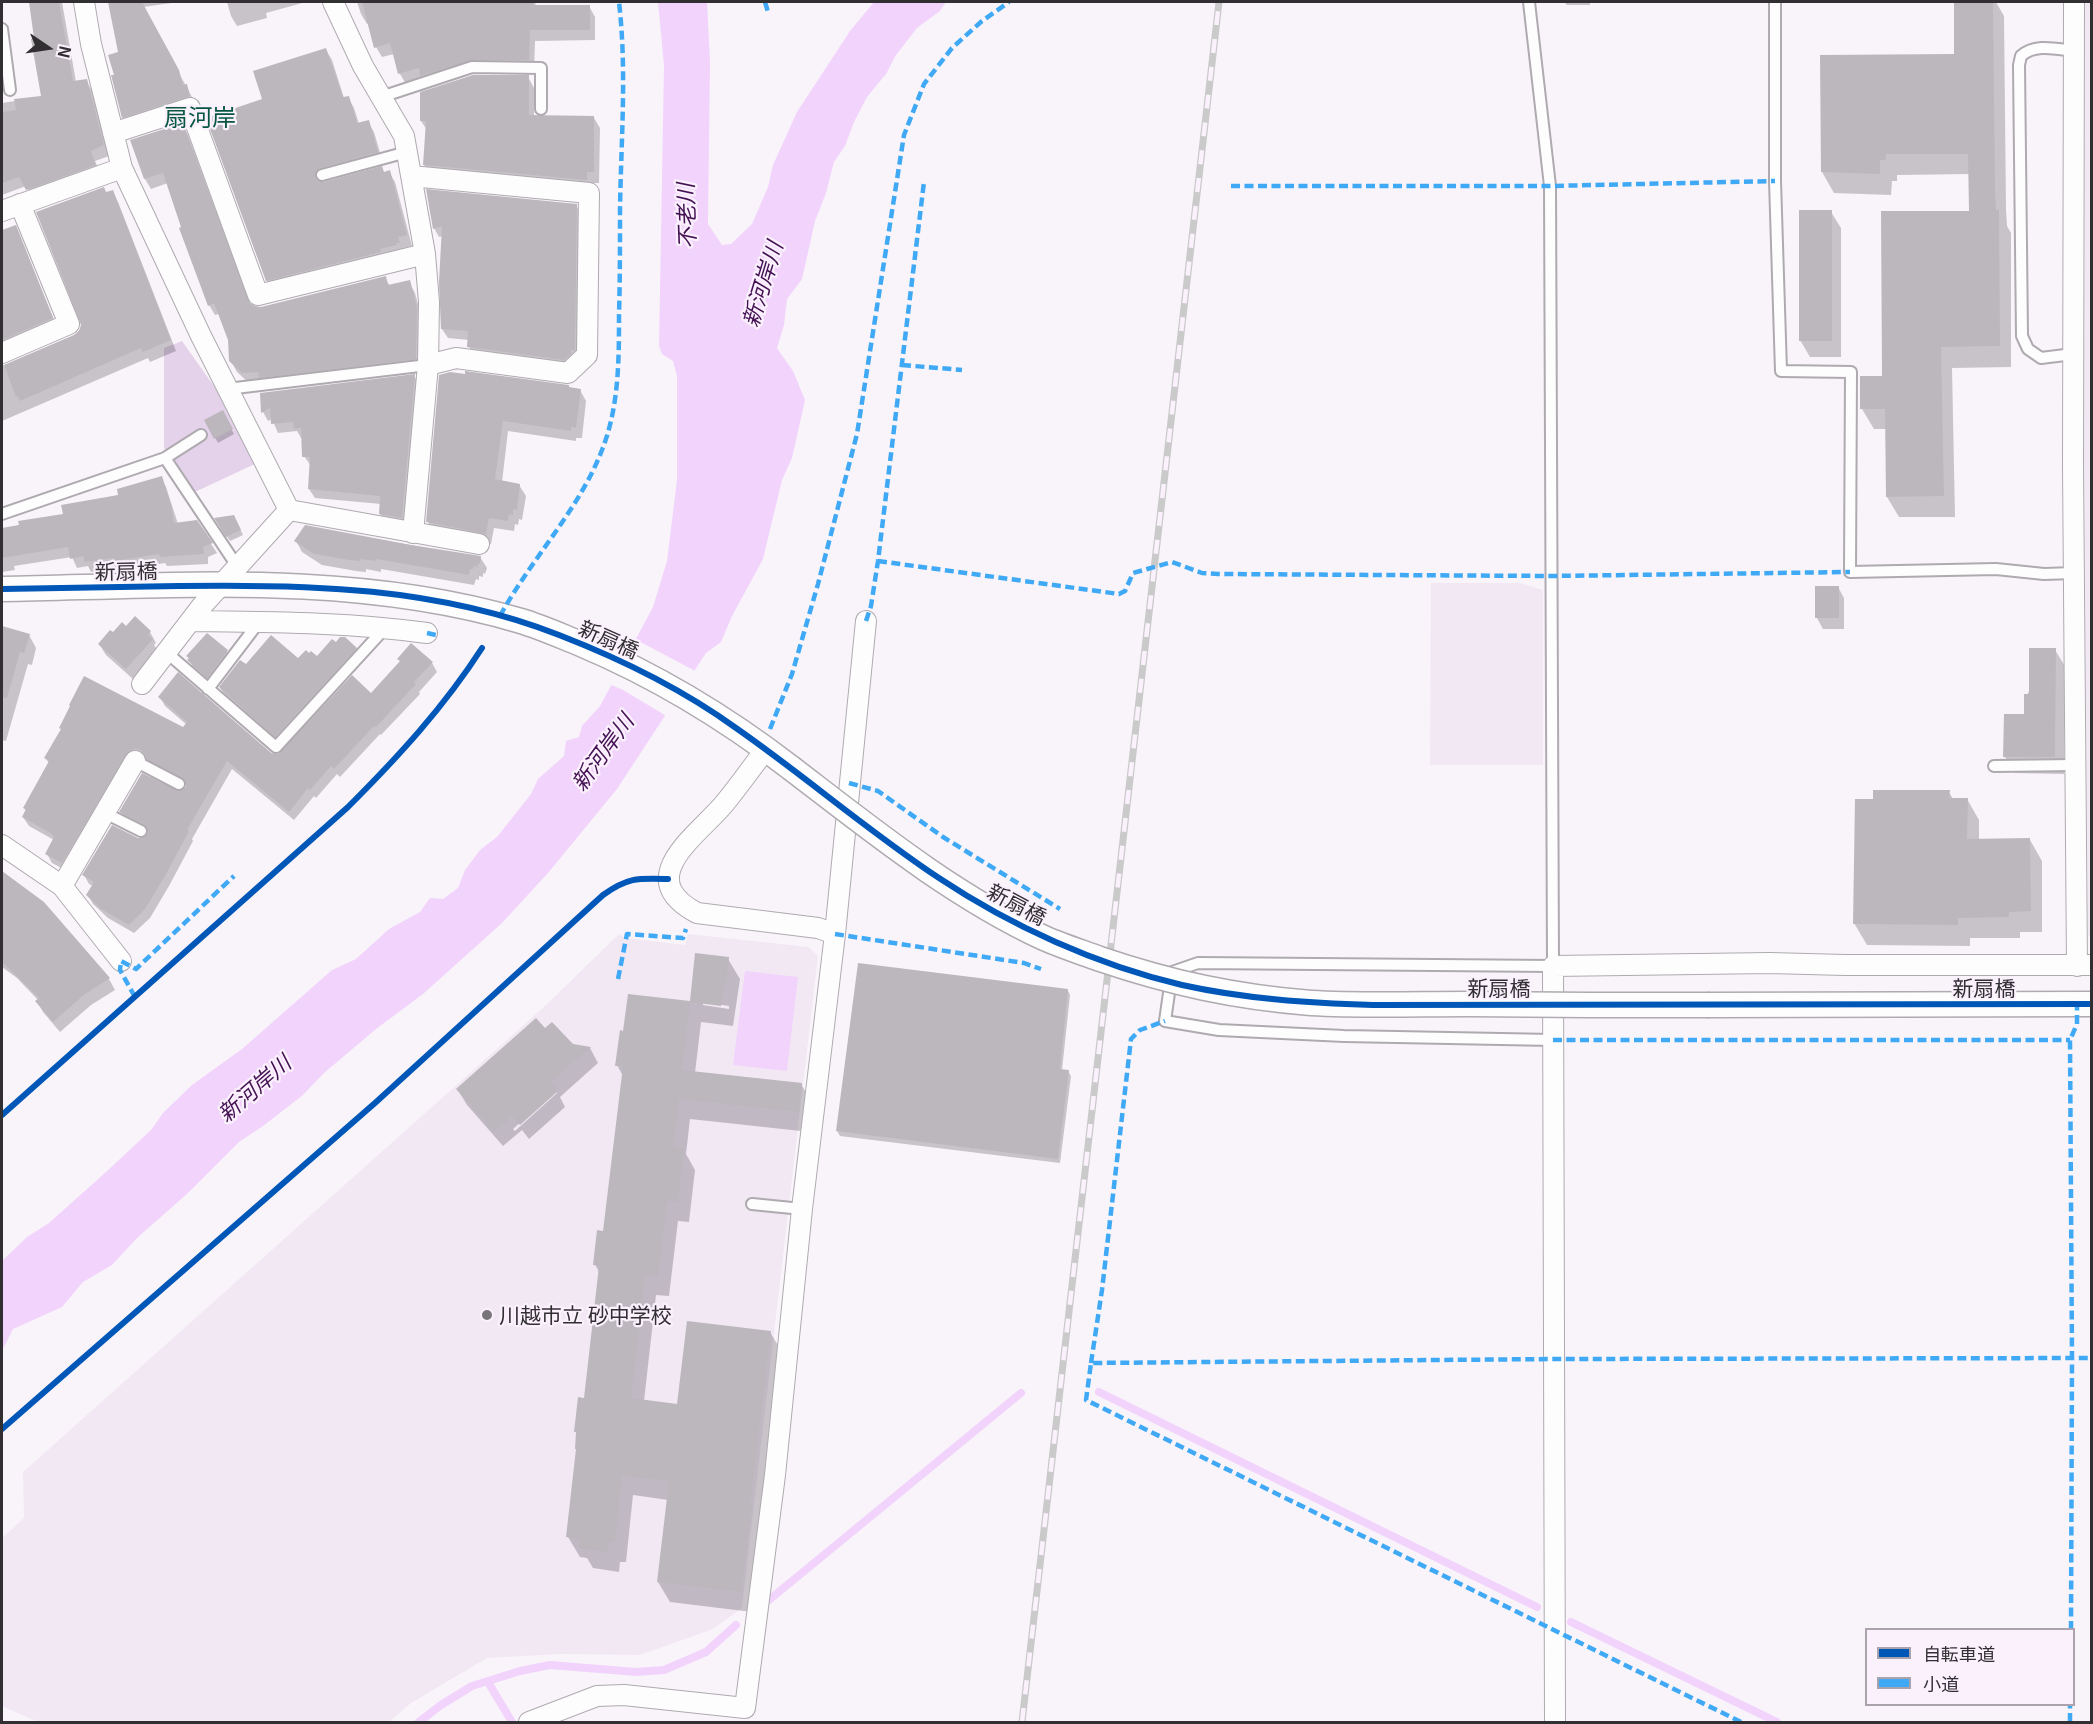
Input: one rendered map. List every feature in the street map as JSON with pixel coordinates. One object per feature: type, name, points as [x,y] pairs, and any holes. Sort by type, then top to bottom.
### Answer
[{"type":"street","points":[[84,2],[91,44],[122,168],[227,389],[289,510]]},
{"type":"street","points":[[333,2],[363,66],[404,136],[425,254],[429,302],[428,365],[413,533]]},
{"type":"street","points":[[1555,1722],[1553,966],[1770,963],[2084,966],[2076,765],[2074,573],[2074,2]]},
{"type":"street","points":[[113,133],[190,108],[258,295],[425,254]]},
{"type":"street","points":[[2,211],[122,168]]},
{"type":"street","points":[[411,176],[589,193],[587,355],[568,373],[456,358],[428,365]]},
{"type":"street","points":[[2,353],[69,324],[20,204]]},
{"type":"street","points":[[289,510],[479,544]]},
{"type":"street","points":[[142,684],[201,607],[289,510]]},
{"type":"street","name":"新扇橋","points":[[2,589],[324,587],[378,591],[452,604],[522,621],[634,667],[732,724],[877,834],[973,899],[1053,941],[1144,974],[1182,984],[1311,1003],[1373,1005],[2091,1004]]},
{"type":"street","points":[[191,621],[259,621],[386,627],[427,633]]},
{"type":"street","points":[[529,1722],[597,1696],[624,1695],[745,1708],[775,1475],[801,1209],[835,934],[866,621]]},
{"type":"street","points":[[766,749],[724,804],[679,851],[672,862],[668,879],[674,896],[681,904],[697,913],[818,928],[835,934]]},
{"type":"street","points":[[62,886],[135,761]]},
{"type":"street","points":[[2,845],[62,886],[121,962]]},
{"type":"lane","points":[[1529,2],[1550,186],[1553,966],[1198,963],[1172,972],[1165,1021],[1219,1030],[1344,1036],[1553,1040]]},
{"type":"lane","points":[[1775,2],[1775,181],[1781,371],[1851,372],[1850,572],[1996,569],[2044,574],[2074,573]]},
{"type":"lane","points":[[2,29],[10,90]]},
{"type":"lane","points":[[2073,354],[2041,358],[2028,349],[2022,336],[2019,65],[2020,56],[2026,51],[2038,48],[2074,51]]},
{"type":"lane","points":[[381,97],[472,67],[541,68],[542,109]]},
{"type":"lane","points":[[322,175],[407,152]]},
{"type":"lane","points":[[227,389],[428,365]]},
{"type":"lane","points":[[2,514],[165,458],[201,435]]},
{"type":"lane","points":[[165,458],[237,566]]},
{"type":"lane","points":[[208,689],[259,621]]},
{"type":"lane","points":[[166,652],[276,747],[386,627]]},
{"type":"lane","points":[[135,761],[179,784]]},
{"type":"lane","points":[[1994,766],[2076,765]]},
{"type":"lane","points":[[105,813],[141,831]]},
{"type":"lane","points":[[753,1204],[801,1209]]},
{"type":"shaded area","points":[[2085,2],[2092,2],[2091,938],[2088,935],[2084,459]]},
{"type":"shaded area","points":[[182,341],[228,406],[257,463],[195,492],[164,448],[164,348]]},
{"type":"shaded area","points":[[1431,583],[1520,583],[1543,590],[1543,765],[1430,765]]},
{"type":"shaded area","name":"川越市立 砂中学校","points":[[619,934],[625,938],[685,945],[688,934],[809,947],[818,956],[742,1608],[713,1629],[640,1655],[561,1654],[487,1658],[411,1703],[389,1722],[38,1722],[2,1706],[2,1538],[24,1518],[23,1472],[545,1006]]},
{"type":"water","points":[[658,2],[707,2],[710,62],[708,224],[722,245],[731,244],[752,224],[768,187],[773,165],[797,112],[850,31],[874,2],[946,2],[940,11],[917,28],[896,55],[886,74],[867,97],[845,146],[834,162],[826,193],[815,221],[802,279],[787,299],[784,325],[777,348],[793,371],[805,400],[792,458],[782,480],[763,559],[732,616],[721,642],[706,653],[617,789],[548,873],[502,923],[423,994],[376,1029],[324,1073],[303,1095],[239,1142],[188,1193],[137,1238],[112,1265],[83,1282],[62,1307],[13,1329],[2,1351],[2,1261],[27,1237],[49,1223],[106,1172],[151,1130],[163,1113],[192,1085],[242,1049],[332,970],[356,959],[389,929],[420,912],[430,898],[443,899],[458,888],[465,870],[480,850],[497,837],[531,794],[538,779],[564,756],[566,741],[579,737],[582,726],[600,706],[653,607],[667,561],[677,480],[677,376],[673,361],[662,354],[659,346],[664,65]]},
{"type":"water","points":[[745,971],[798,977],[787,1071],[733,1065]]},
{"type":"pier","points":[[633,638],[697,672],[668,717],[609,684]]},
{"type":"building","points":[[29,2],[59,2],[73,81],[87,79],[104,145],[91,151],[96,165],[26,190],[19,177],[2,183],[2,112],[16,110],[14,99],[41,96],[31,39],[34,38]]},
{"type":"building","points":[[108,2],[142,2],[179,70],[183,85],[187,84],[190,96],[122,118],[108,55],[118,52]]},
{"type":"building","points":[[362,2],[533,2],[533,5],[590,5],[590,30],[530,30],[529,60],[472,60],[420,76],[419,68],[398,74],[390,43],[374,48]]},
{"type":"building","points":[[1954,2],[1993,2],[2000,346],[1941,347],[1944,496],[1886,497],[1885,409],[1860,409],[1860,376],[1882,376],[1881,211],[1969,211],[1968,154],[1886,154],[1886,160],[1880,160],[1880,174],[1821,172],[1820,55],[1954,54]]},
{"type":"building","points":[[326,48],[343,97],[349,96],[357,123],[369,120],[378,152],[320,168],[315,173],[315,177],[317,181],[323,182],[382,166],[384,172],[390,170],[407,235],[398,237],[400,243],[380,249],[381,252],[266,281],[206,118],[262,99],[253,71]]},
{"type":"building","points":[[473,75],[529,75],[529,115],[594,116],[594,172],[587,172],[587,180],[423,165],[426,121],[420,121],[420,92]]},
{"type":"building","points":[[183,123],[250,303],[261,307],[386,276],[388,285],[410,280],[417,307],[416,359],[259,378],[258,372],[242,373],[229,361],[228,340],[214,303],[208,306],[179,228],[181,227],[163,173],[144,179],[130,140]]},
{"type":"building","points":[[104,187],[106,192],[113,190],[171,340],[143,352],[141,348],[20,401],[18,396],[16,397],[4,365],[74,335],[79,331],[81,325],[36,212]]},
{"type":"building","points":[[426,189],[577,204],[575,350],[571,350],[571,354],[564,360],[467,347],[468,331],[441,329],[439,282],[442,226],[433,229]]},
{"type":"building","points":[[1799,210],[1832,210],[1832,341],[1799,341]]},
{"type":"building","points":[[16,225],[53,318],[2,340],[2,230]]},
{"type":"building","points":[[465,371],[569,385],[569,387],[581,389],[576,428],[571,427],[571,431],[503,421],[495,479],[520,484],[517,510],[513,509],[513,515],[509,514],[508,521],[489,518],[486,534],[426,522],[439,375],[450,372],[465,374]]},
{"type":"building","points":[[415,374],[402,518],[379,514],[380,496],[308,489],[310,457],[302,457],[301,428],[294,429],[293,422],[271,424],[270,408],[261,413],[260,393]]},
{"type":"building","points":[[223,410],[233,429],[214,439],[204,420]]},
{"type":"building","points":[[162,476],[174,523],[197,520],[213,543],[203,547],[204,554],[160,557],[159,554],[115,561],[114,558],[84,562],[84,556],[70,559],[68,547],[2,558],[2,528],[19,525],[18,521],[63,514],[61,505],[118,495],[117,489]]},
{"type":"building","points":[[234,515],[241,530],[226,537],[214,518]]},
{"type":"building","points":[[305,525],[481,556],[480,564],[470,569],[469,575],[376,559],[375,561],[361,559],[360,561],[314,554],[294,541]]},
{"type":"building","points":[[1815,586],[1839,586],[1839,618],[1815,618]]},
{"type":"building","points":[[135,616],[151,631],[148,635],[153,639],[126,669],[98,644],[110,630],[113,632],[122,622],[126,626]]},
{"type":"building","points":[[2,626],[30,634],[24,653],[20,652],[7,698],[2,697]]},
{"type":"building","points":[[207,633],[228,650],[207,678],[187,660],[189,658],[186,656]]},
{"type":"building","points":[[271,635],[298,658],[306,650],[317,656],[332,639],[336,642],[340,637],[345,637],[357,648],[275,737],[219,687],[240,660],[246,664]]},
{"type":"building","points":[[411,643],[433,662],[376,727],[374,726],[334,769],[331,766],[310,790],[308,788],[289,812],[227,761],[187,830],[189,831],[165,876],[145,909],[129,925],[101,909],[86,895],[94,882],[82,875],[112,825],[138,838],[147,835],[148,830],[145,825],[119,812],[142,773],[179,791],[186,787],[185,780],[146,759],[141,750],[129,751],[62,863],[45,854],[54,837],[52,834],[22,817],[26,809],[23,808],[49,761],[44,758],[61,729],[59,728],[84,676],[183,727],[187,722],[158,697],[178,672],[271,753],[278,754],[352,675],[371,693],[400,661],[397,659]]},
{"type":"building","points":[[2029,648],[2056,648],[2055,757],[2003,757],[2004,714],[2024,714],[2024,694],[2028,694],[2029,691]]},
{"type":"building","points":[[1873,790],[1950,790],[1949,798],[1968,798],[1967,839],[2030,838],[2031,911],[2009,912],[2009,917],[1958,918],[1958,925],[1853,924],[1855,799],[1873,799]]},
{"type":"building","points":[[2,871],[44,902],[110,978],[85,994],[53,1022],[35,1001],[39,998],[2,962]]},
{"type":"building","points":[[695,953],[729,957],[726,985],[724,984],[721,1006],[690,1002],[682,1070],[802,1083],[799,1112],[679,1099],[673,1147],[684,1148],[678,1202],[667,1201],[658,1276],[645,1275],[631,1398],[677,1404],[687,1321],[771,1331],[741,1592],[657,1582],[669,1481],[622,1476],[615,1542],[609,1542],[608,1552],[579,1548],[580,1539],[566,1537],[576,1449],[576,1432],[574,1432],[578,1397],[584,1398],[599,1266],[593,1265],[597,1230],[603,1231],[623,1066],[615,1066],[620,1030],[623,1031],[628,994],[690,1001]]},
{"type":"building","points":[[858,963],[1068,989],[1060,1069],[1069,1070],[1058,1159],[836,1131]]},
{"type":"building","points":[[536,1018],[545,1028],[552,1022],[573,1044],[591,1047],[550,1082],[558,1091],[520,1125],[512,1116],[494,1132],[456,1089]]},
{"type":"waterway","points":[[1099,1392],[1537,1607]]},
{"type":"waterway","points":[[769,1600],[1021,1393]]},
{"type":"waterway","points":[[1571,1622],[1777,1722]]},
{"type":"waterway","points":[[419,1722],[472,1686],[520,1671],[550,1665],[636,1672],[664,1670],[706,1652],[736,1625]]},
{"type":"waterway","points":[[488,1682],[512,1722]]},
{"type":"railway","points":[[1022,1722],[1219,2]]},
{"type":"marked path","points":[[500,616],[581,493],[602,450],[612,417],[619,349],[623,80],[619,2]]},
{"type":"marked path","points":[[765,2],[768,12]]},
{"type":"marked path","points":[[770,729],[792,674],[857,434],[904,135],[924,84],[952,48],[982,21],[1009,2]]},
{"type":"marked path","points":[[1231,186],[1550,186],[1775,181]]},
{"type":"marked path","points":[[866,621],[871,606],[878,561],[924,182]]},
{"type":"marked path","points":[[902,365],[962,370]]},
{"type":"marked path","points":[[878,561],[1119,594],[1125,591],[1133,573],[1172,562],[1202,573],[1218,574],[1552,576],[1850,572]]},
{"type":"marked path","points":[[427,633],[440,636]]},
{"type":"marked path","points":[[849,783],[878,791],[943,837],[1060,909]]},
{"type":"marked path","points":[[135,997],[120,970],[121,961],[136,969],[234,876]]},
{"type":"marked path","points":[[618,979],[627,934],[683,938],[686,929]]},
{"type":"marked path","points":[[835,934],[1024,963],[1041,969]]},
{"type":"marked path","points":[[2071,1628],[2070,1040],[2077,1024],[2077,1004]]},
{"type":"marked path","points":[[1091,1363],[1102,1290],[1131,1039],[1140,1030],[1165,1021]]},
{"type":"marked path","points":[[1553,1040],[2070,1040]]},
{"type":"marked path","points":[[1741,1722],[1086,1400],[1091,1363],[2092,1358]]},
{"type":"marked path","points":[[2070,1706],[2070,1722]]},
{"type":"cycle path","points":[[2,589],[228,586],[324,588],[419,598],[513,619],[605,654],[694,700],[762,746],[913,860],[995,912],[1056,942],[1118,967],[1206,990],[1277,999],[1373,1005],[2092,1004]]},
{"type":"cycle path","points":[[2,1115],[348,807],[420,731],[482,648]]},
{"type":"cycle path","points":[[2,1429],[375,1103],[603,895],[619,885],[634,880],[668,879]]},
{"type":"place","name":"川越市立 砂中学校","points":[[487,1315]]},
{"type":"district","name":"扇河岸","points":[[200,117]]},
{"type":"water label","name":"不老川","points":[[686,216]]},
{"type":"water label","name":"新河岸川","points":[[762,284]]},
{"type":"water label","name":"新河岸川","points":[[602,752]]},
{"type":"water label","name":"新河岸川","points":[[254,1088]]}]
